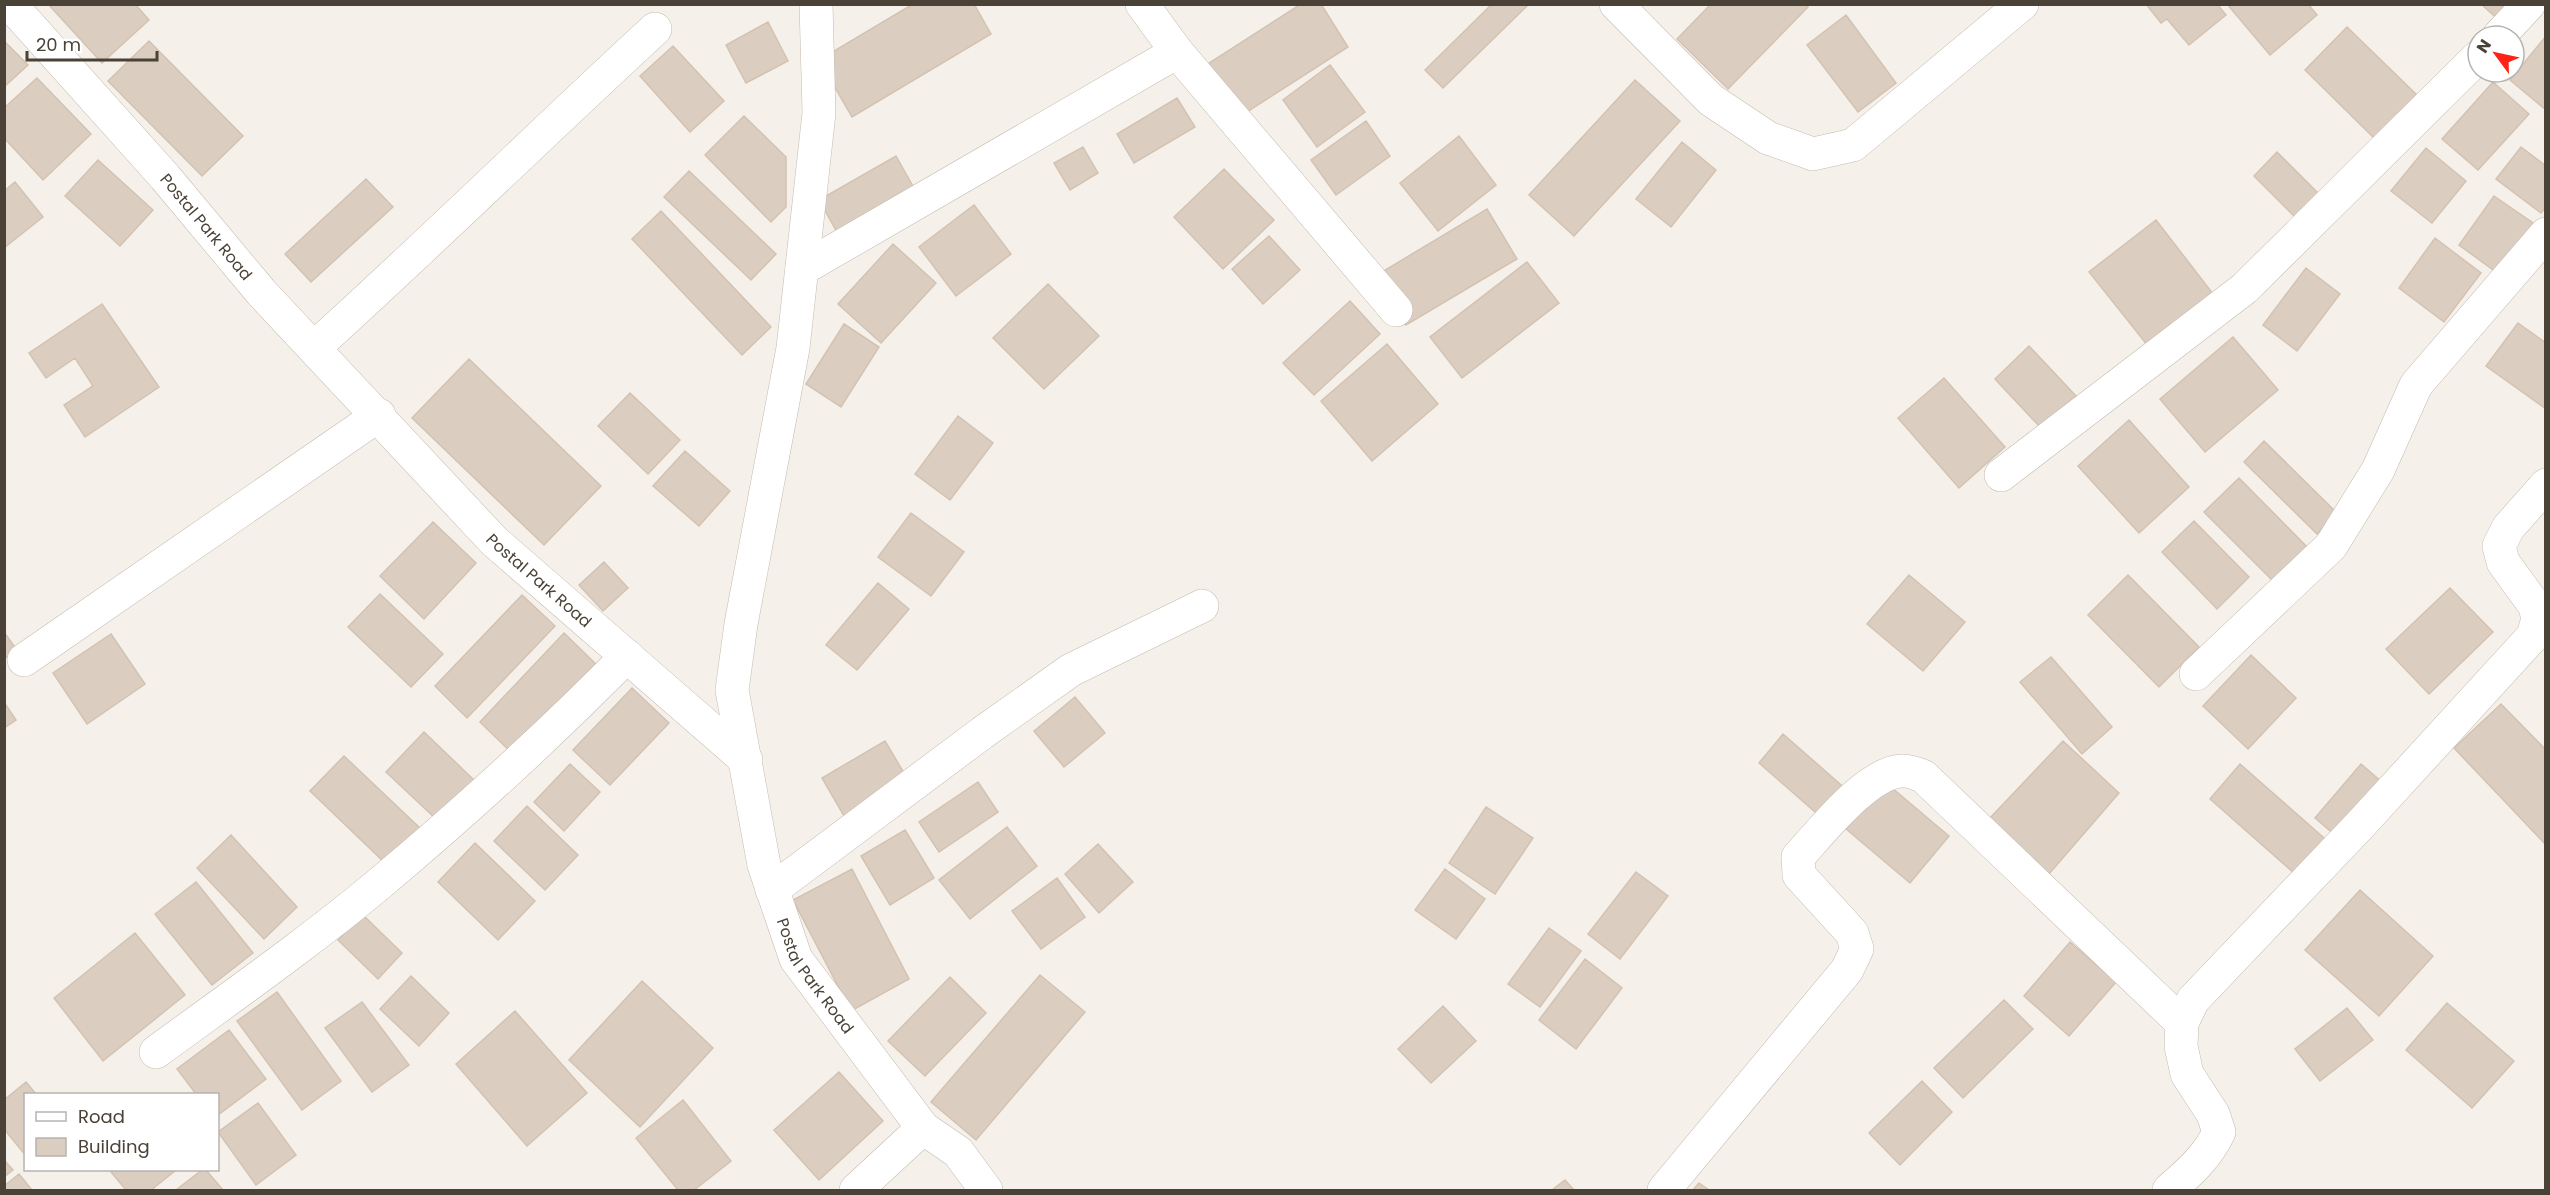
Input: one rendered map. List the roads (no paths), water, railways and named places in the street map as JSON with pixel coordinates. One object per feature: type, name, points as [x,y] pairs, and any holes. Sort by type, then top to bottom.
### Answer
[{"type":"street","name":"Postal Park Road","points":[[10,4],[165,177],[261,292],[495,541],[746,760],[764,865],[796,959],[923,1128],[958,1152],[987,1191]]},
{"type":"street","points":[[746,760],[732,690],[741,624],[793,348],[819,113],[816,4]]},
{"type":"street","points":[[1142,4],[1177,52],[1396,310]]},
{"type":"street","points":[[1616,4],[1711,100],[1768,138],[1813,154],[1853,145],[2022,4]]},
{"type":"street","points":[[2510,24],[2529,4]]},
{"type":"street","points":[[314,348],[421,252],[542,132],[655,29]]},
{"type":"street","points":[[802,269],[1177,52]]},
{"type":"street","points":[[2001,475],[2245,288],[2466,69]]},
{"type":"street","points":[[2196,674],[2331,546],[2378,470],[2416,385],[2546,234]]},
{"type":"street","points":[[24,660],[379,415]]},
{"type":"street","points":[[2169,1191],[2190,1172],[2212,1146],[2219,1132],[2213,1114],[2187,1074],[2181,1046],[2182,1023],[2193,1000],[2361,824],[2533,636],[2538,620],[2535,606],[2503,562],[2499,546],[2508,528],[2546,485]]},
{"type":"street","points":[[772,890],[982,733],[1071,670],[1202,606]]},
{"type":"street","points":[[156,1052],[288,956],[378,885],[563,721],[627,656]]},
{"type":"street","points":[[1664,1191],[1847,970],[1857,950],[1852,933],[1799,875],[1798,857],[1847,803],[1883,775],[1902,771],[1923,776],[2182,1023]]},
{"type":"street","points":[[856,1191],[923,1128]]}]
